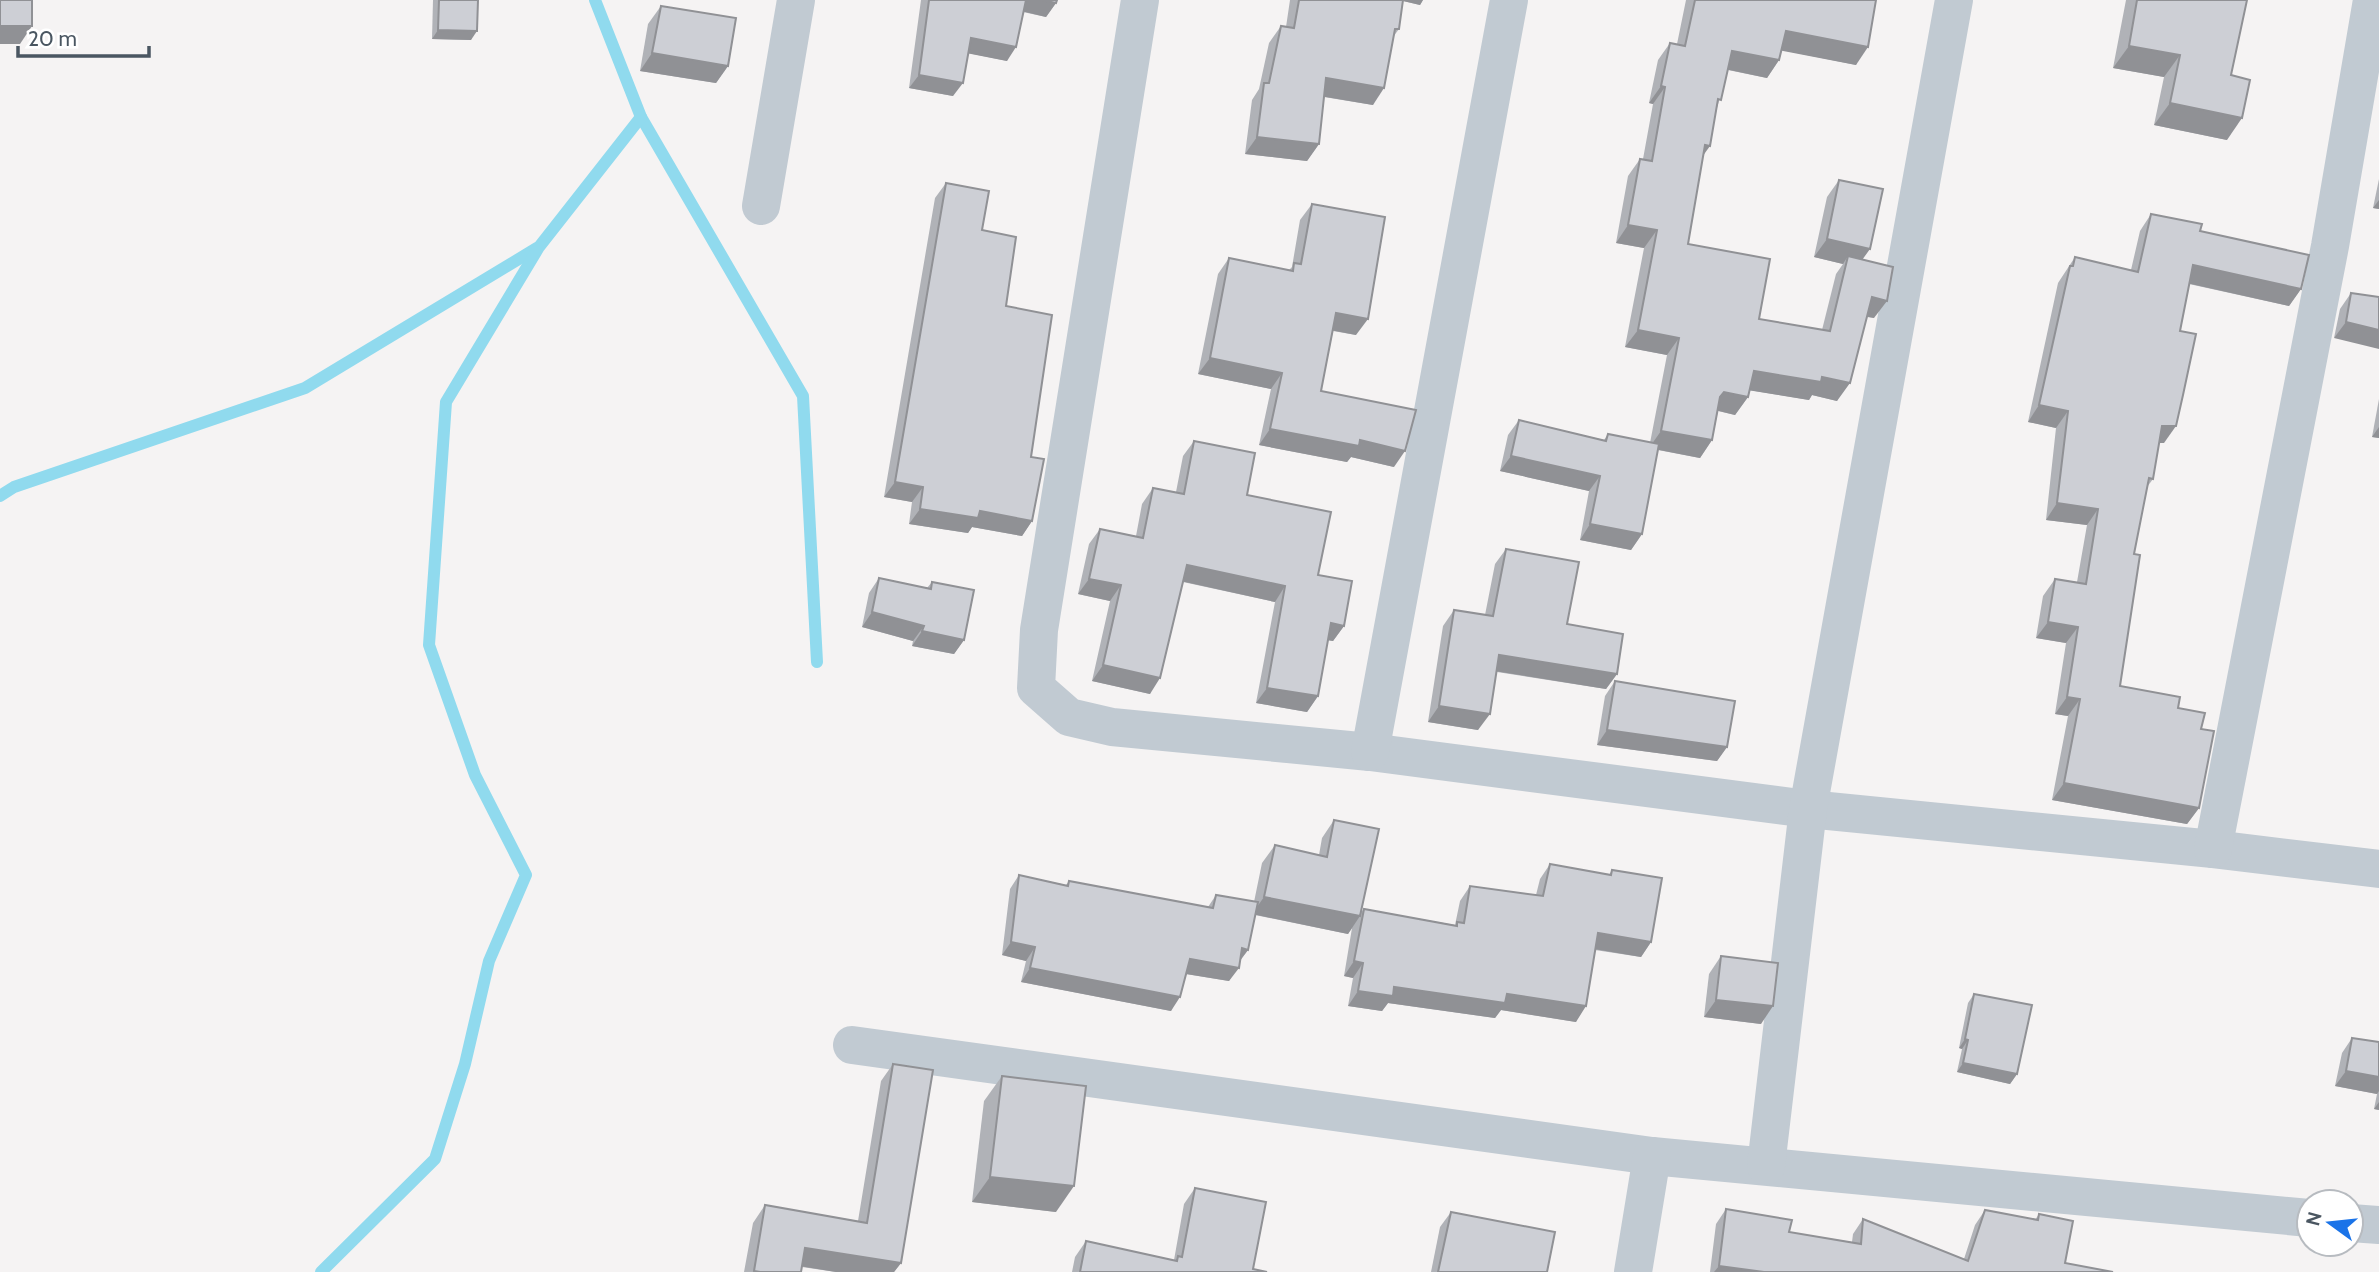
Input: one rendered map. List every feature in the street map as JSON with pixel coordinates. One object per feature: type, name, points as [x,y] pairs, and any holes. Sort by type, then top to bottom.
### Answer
[{"type":"street","points":[[761,206],[796,0]]},
{"type":"street","points":[[1140,0],[1039,629],[1036,688],[1069,717],[1112,727],[1370,752],[1808,809],[2213,849],[2379,869]]},
{"type":"street","points":[[1370,752],[1509,0]]},
{"type":"street","points":[[1766,1166],[1808,809],[1955,0]]},
{"type":"street","points":[[2213,849],[2330,246],[2372,0]]},
{"type":"street","points":[[852,1045],[1652,1156],[2295,1218]]},
{"type":"street","points":[[1633,1272],[1652,1156]]},
{"type":"building","points":[[0,0],[32,0],[32,26],[0,26]]},
{"type":"building","points":[[439,0],[478,0],[477,31],[438,30]]},
{"type":"building","points":[[929,0],[1026,0],[1016,47],[971,38],[963,83],[919,75]]},
{"type":"building","points":[[1299,0],[1403,0],[1399,29],[1395,29],[1384,88],[1326,78],[1319,144],[1257,137],[1264,83],[1269,83],[1281,26],[1294,28]]},
{"type":"building","points":[[1695,0],[1876,0],[1868,47],[1786,31],[1779,60],[1732,51],[1721,100],[1718,99],[1710,146],[1705,145],[1688,244],[1770,259],[1759,319],[1830,331],[1848,256],[1893,267],[1887,301],[1872,297],[1850,383],[1822,377],[1821,382],[1754,371],[1748,397],[1724,392],[1720,397],[1712,440],[1661,431],[1679,338],[1638,330],[1657,230],[1628,225],[1640,159],[1652,161],[1665,87],[1661,86],[1670,43],[1685,46]]},
{"type":"building","points":[[2137,0],[2247,0],[2231,75],[2250,80],[2242,118],[2170,103],[2180,55],[2129,46]]},
{"type":"building","points":[[661,6],[736,18],[728,66],[652,53]]},
{"type":"building","points":[[1839,180],[1883,189],[1870,249],[1827,239]]},
{"type":"building","points":[[946,183],[989,191],[982,230],[1016,237],[1006,306],[1052,315],[1031,457],[1044,459],[1032,521],[980,511],[978,518],[920,509],[923,487],[895,482]]},
{"type":"building","points":[[1312,204],[1385,217],[1368,319],[1336,313],[1321,391],[1416,410],[1405,451],[1360,440],[1359,446],[1270,429],[1282,373],[1210,358],[1229,258],[1293,271],[1294,263],[1301,264]]},
{"type":"building","points":[[2151,214],[2202,224],[2200,231],[2309,255],[2301,289],[2193,265],[2180,331],[2196,334],[2176,426],[2162,426],[2153,479],[2149,478],[2134,554],[2140,555],[2120,686],[2180,697],[2178,708],[2205,713],[2201,729],[2214,731],[2199,808],[2064,783],[2080,699],[2067,697],[2078,627],[2048,622],[2055,579],[2086,584],[2098,509],[2057,503],[2068,411],[2039,405],[2070,266],[2073,266],[2075,257],[2138,272]]},
{"type":"building","points":[[2351,293],[2379,297],[2379,330],[2346,322]]},
{"type":"building","points":[[1519,420],[1606,441],[1608,434],[1659,444],[1642,534],[1590,524],[1600,476],[1511,456]]},
{"type":"building","points":[[1194,441],[1255,453],[1247,495],[1331,512],[1318,575],[1352,581],[1344,626],[1331,623],[1318,696],[1267,688],[1285,586],[1187,565],[1160,678],[1103,665],[1121,585],[1089,579],[1100,529],[1143,538],[1153,488],[1184,494]]},
{"type":"building","points":[[1506,549],[1579,562],[1567,624],[1623,634],[1617,674],[1499,655],[1490,714],[1439,706],[1454,610],[1493,616]]},
{"type":"building","points":[[879,578],[931,589],[932,582],[974,590],[964,640],[922,631],[924,626],[872,612]]},
{"type":"building","points":[[1615,681],[1735,701],[1727,747],[1607,730]]},
{"type":"building","points":[[1334,820],[1379,829],[1360,916],[1264,897],[1275,845],[1327,857]]},
{"type":"building","points":[[1550,864],[1611,875],[1612,870],[1662,878],[1651,942],[1598,933],[1586,1006],[1507,994],[1505,1003],[1394,987],[1393,996],[1358,991],[1363,963],[1354,961],[1364,909],[1457,926],[1457,922],[1464,923],[1470,886],[1543,896]]},
{"type":"building","points":[[1019,875],[1068,886],[1069,881],[1213,908],[1216,895],[1258,902],[1248,950],[1242,948],[1239,968],[1190,959],[1180,997],[1030,968],[1035,947],[1011,942]]},
{"type":"building","points":[[1721,956],[1778,963],[1773,1006],[1716,1000]]},
{"type":"building","points":[[1974,994],[2032,1005],[2017,1074],[1963,1063]]},
{"type":"building","points":[[2352,1038],[2379,1042],[2379,1077],[2346,1071]]},
{"type":"building","points":[[893,1064],[933,1070],[901,1263],[805,1248],[801,1272],[754,1271],[765,1205],[867,1223]]},
{"type":"building","points":[[1002,1076],[1086,1086],[1074,1186],[990,1177]]},
{"type":"building","points":[[1195,1188],[1266,1202],[1253,1269],[1267,1272],[1080,1272],[1086,1241],[1177,1261],[1178,1256],[1182,1257]]},
{"type":"building","points":[[1726,1209],[1792,1220],[1789,1232],[1861,1244],[1863,1219],[1968,1261],[1985,1210],[2038,1220],[2039,1214],[2073,1221],[2065,1263],[2113,1272],[1764,1272],[1719,1266]]},
{"type":"building","points":[[1451,1212],[1555,1232],[1547,1272],[1438,1272]]},
{"type":"waterway","points":[[321,1272],[435,1159],[465,1064],[489,961],[526,875],[475,775],[429,645],[446,402],[539,247],[641,117],[595,0]]},
{"type":"waterway","points":[[641,117],[803,396],[817,662]]},
{"type":"waterway","points":[[0,496],[14,487],[305,388],[537,248]]}]
